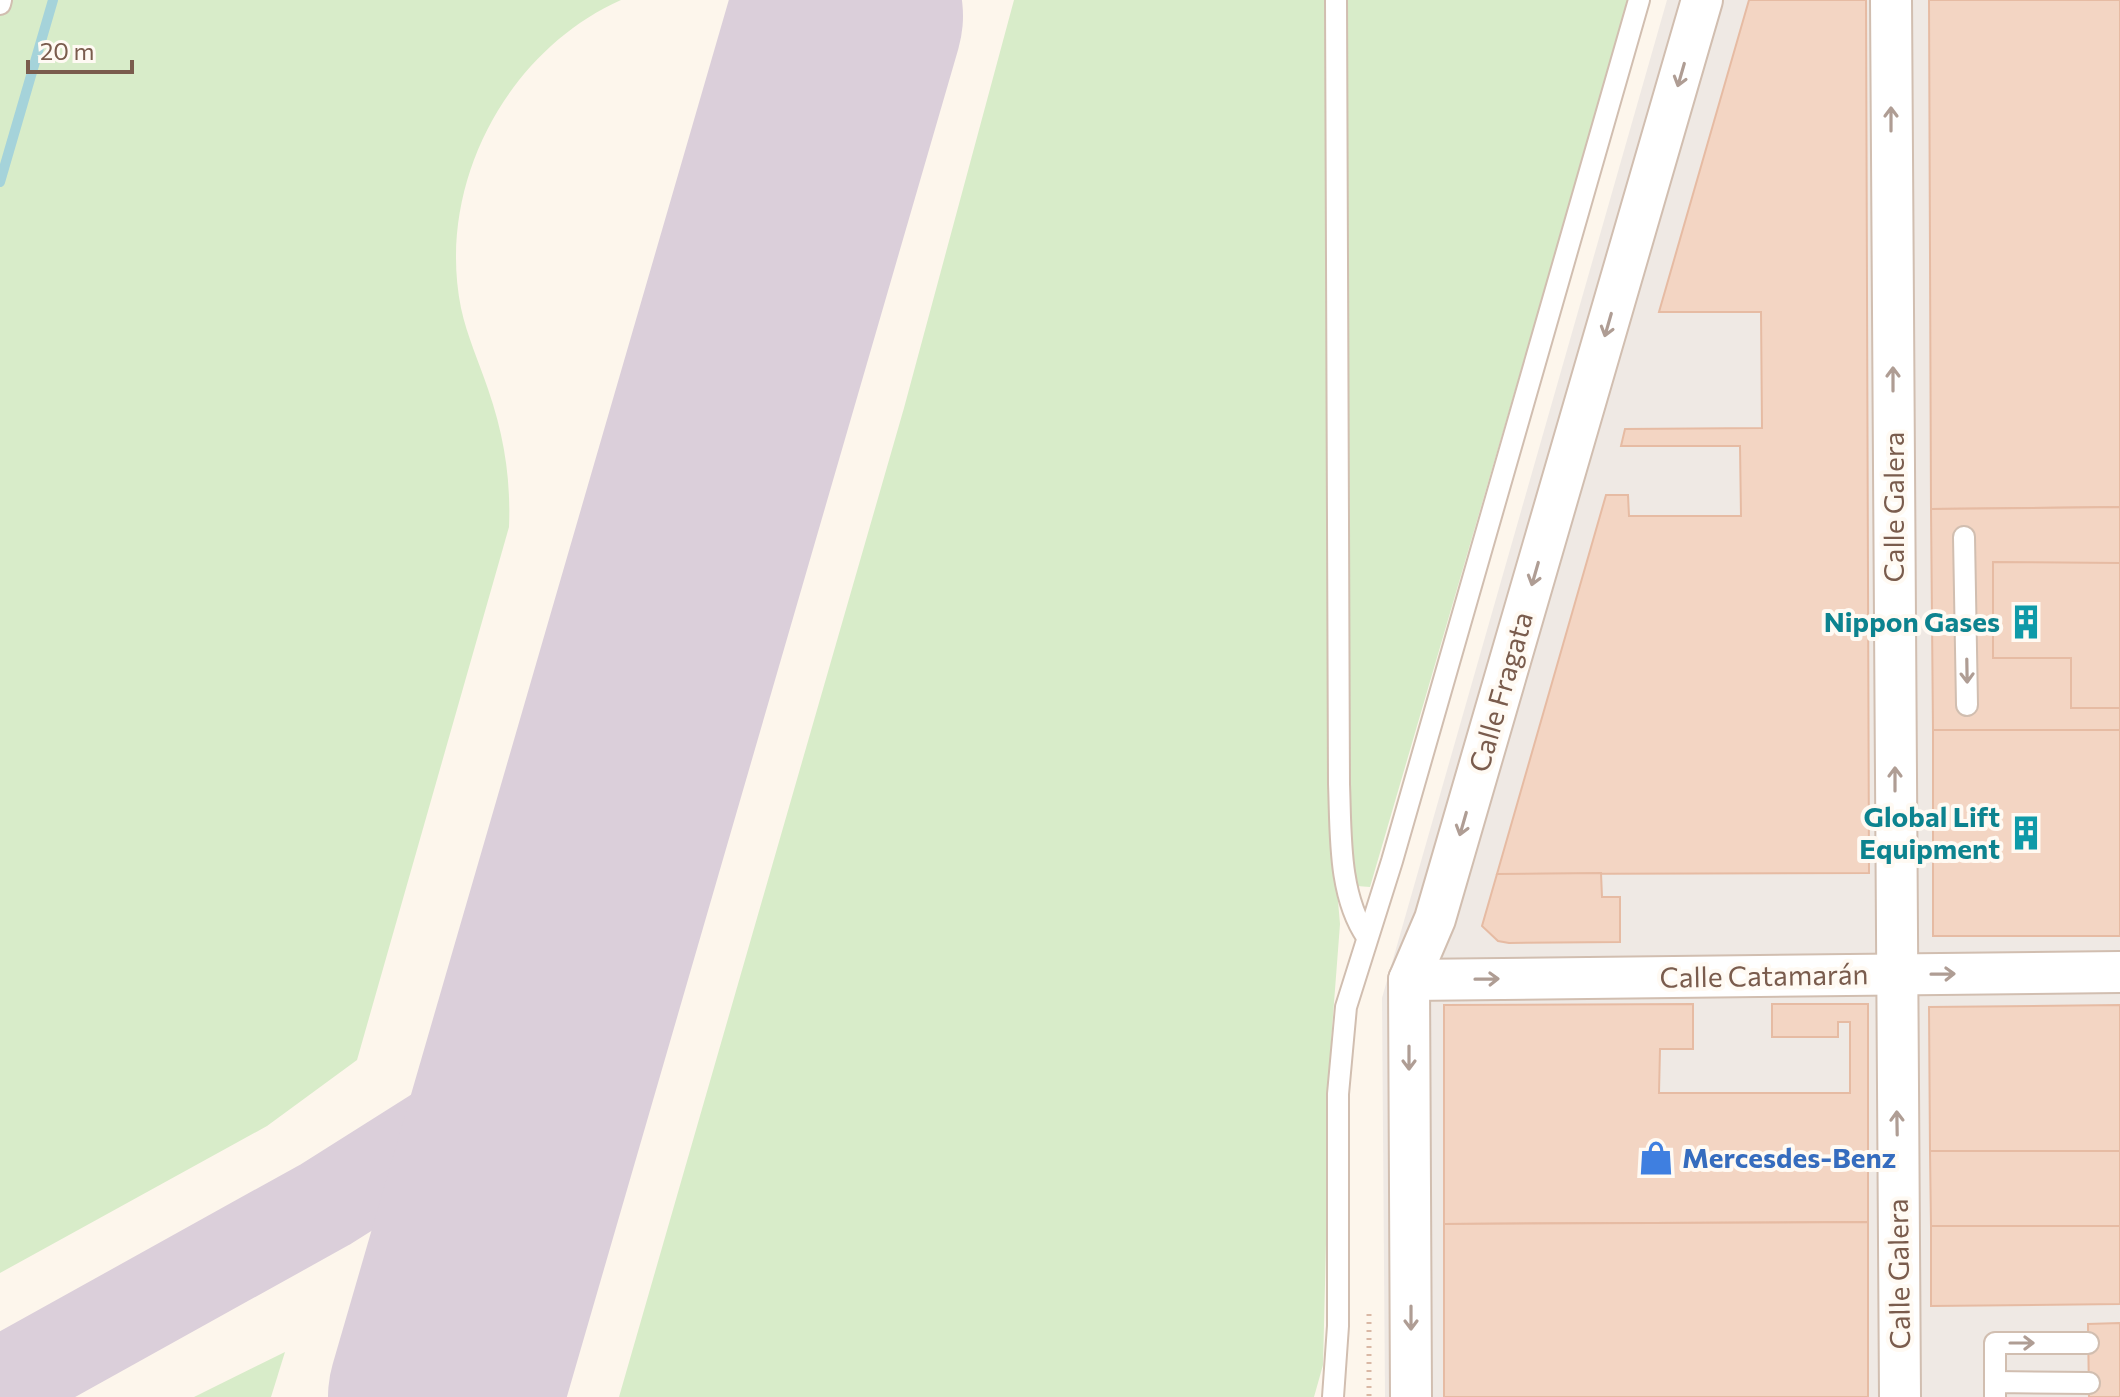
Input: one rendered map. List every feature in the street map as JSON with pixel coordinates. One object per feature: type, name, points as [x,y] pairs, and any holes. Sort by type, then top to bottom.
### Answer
[{"type":"street","name":"Calle Fragata","points":[[1411,1397],[1409,980],[1435,919],[1702,0]]},
{"type":"street","name":"Calle Galera","points":[[1891,0],[1900,1397]]},
{"type":"street","name":"Calle Catamarán","points":[[1409,980],[2120,972]]},
{"type":"lane","points":[[1336,0],[1339,784],[1350,901],[1367,937]]},
{"type":"lane","points":[[1333,1397],[1338,1326],[1341,1044],[1346,1007],[1392,861],[1639,0]]},
{"type":"lane","points":[[1964,537],[1967,705]]},
{"type":"lane","points":[[2088,1343],[1995,1343],[1995,1390],[2089,1383]]},
{"type":"shaded area","points":[[1667,0],[2120,0],[2120,1397],[1385,1397],[1382,998]]},
{"type":"green space","points":[[0,0],[621,0],[580,23],[544,52],[514,87],[489,127],[471,170],[459,215],[456,261],[461,308],[494,406],[502,440],[509,492],[509,527],[357,1060],[267,1126],[0,1273]]},
{"type":"green space","points":[[1014,0],[1330,0],[1332,832],[1340,924],[1331,1042],[1323,1365],[1314,1397],[619,1397],[904,408]]},
{"type":"green space","points":[[1347,0],[1629,0],[1370,887],[1357,886],[1344,783],[1349,662],[1344,433]]},
{"type":"green space","points":[[285,1352],[271,1397],[194,1397]]},
{"type":"building","points":[[1749,0],[1866,0],[1869,873],[1497,874],[1606,495],[1628,495],[1629,516],[1741,516],[1740,446],[1621,446],[1625,429],[1762,428],[1761,312],[1659,312]]},
{"type":"building","points":[[1929,0],[2120,0],[2120,507],[1931,509]]},
{"type":"building","name":"Nippon Gases","points":[[2120,507],[2120,730],[1933,730],[1931,509]]},
{"type":"building","points":[[1993,562],[2120,563],[2120,708],[2071,708],[2071,658],[1993,658]]},
{"type":"building","name":"Global Lift Equipment","points":[[1933,730],[2120,730],[2120,936],[1933,936]]},
{"type":"building","points":[[1601,873],[1602,897],[1620,897],[1620,942],[1509,943],[1498,941],[1482,926],[1497,874]]},
{"type":"building","name":"Mercesdes-Benz","points":[[1693,1004],[1693,1049],[1660,1049],[1659,1093],[1850,1093],[1850,1022],[1838,1022],[1838,1037],[1772,1037],[1772,1004],[1868,1004],[1868,1222],[1444,1224],[1444,1005]]},
{"type":"building","points":[[2120,1005],[2120,1151],[1930,1151],[1929,1007]]},
{"type":"building","points":[[1930,1151],[2120,1151],[2120,1226],[1931,1226]]},
{"type":"building","points":[[1868,1222],[1868,1397],[1444,1397],[1444,1224]]},
{"type":"building","points":[[1931,1226],[2120,1226],[2120,1304],[1931,1306]]},
{"type":"building","points":[[2120,1323],[2120,1397],[2089,1397],[2088,1324]]},
{"type":"waterway","points":[[0,182],[53,0]]},
{"type":"taxiway","points":[[0,1385],[326,1204],[540,1069]]},
{"type":"runway","points":[[445,1397],[846,16]]},
{"type":"place","name":"Nippon Gases","points":[[2026,622]]},
{"type":"place","name":"Global Lift Equipment","points":[[2026,833]]},
{"type":"place","name":"Mercesdes-Benz","points":[[1656,1158]]}]
